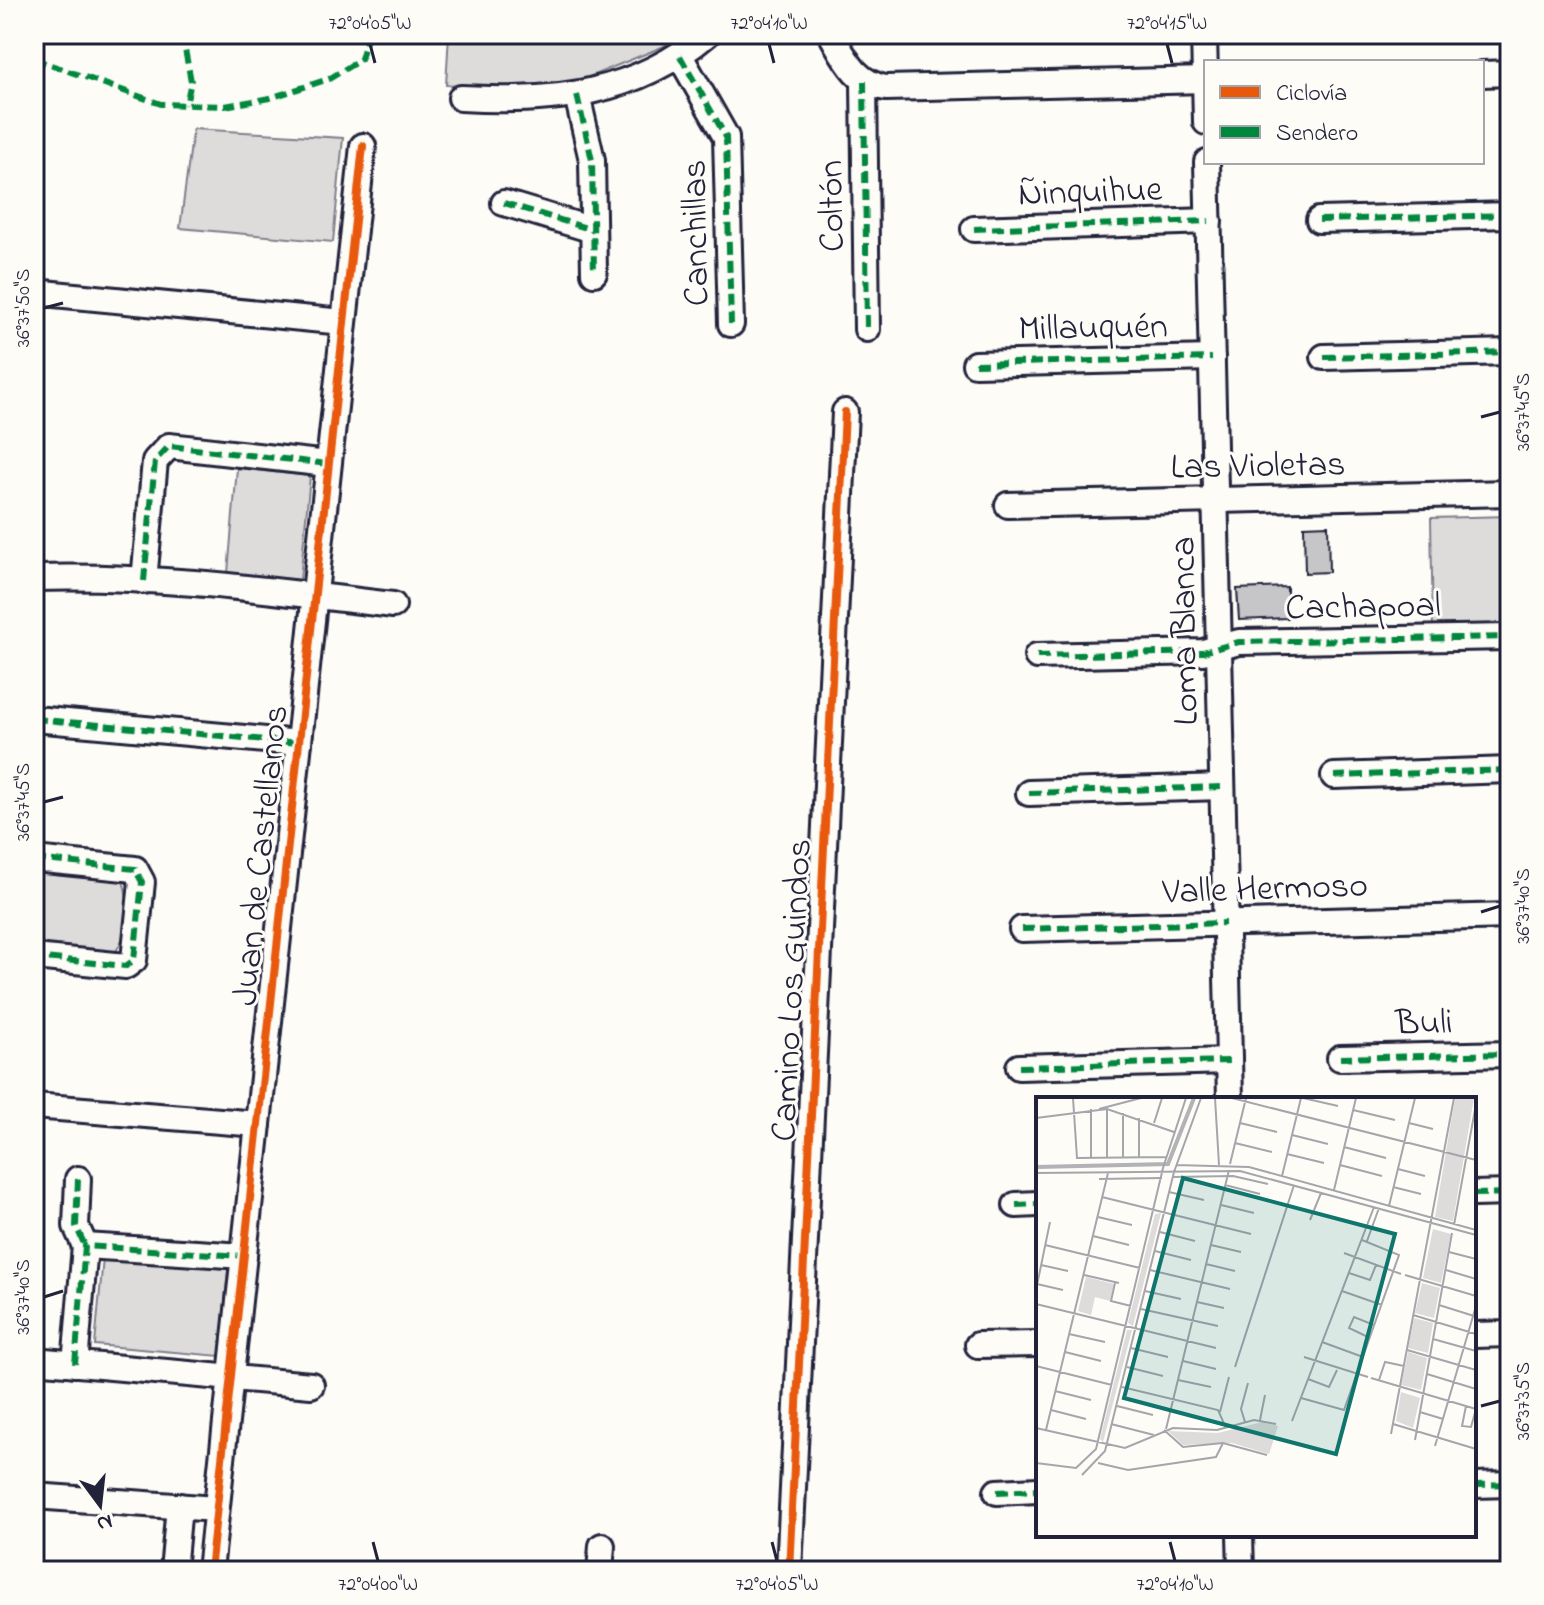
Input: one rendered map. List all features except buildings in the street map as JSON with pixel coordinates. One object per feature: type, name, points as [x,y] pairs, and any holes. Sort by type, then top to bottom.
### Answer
[{"type":"street","points":[[461,98],[518,101],[577,95],[617,84],[680,56],[707,34]]},
{"type":"street","points":[[831,34],[853,71],[864,81],[886,88],[1204,80]]},
{"type":"street","points":[[1204,34],[1205,60]]},
{"type":"street","name":"Canchillas","points":[[680,56],[726,137],[731,324]]},
{"type":"street","points":[[1484,74],[1510,73]]},
{"type":"street","name":"Coltón","points":[[864,81],[867,329]]},
{"type":"street","points":[[577,95],[592,160],[594,273]]},
{"type":"street","name":"Juan de Castellanos","points":[[210,1571],[363,146]]},
{"type":"street","name":"Loma Blanca","points":[[1207,164],[1230,1097]]},
{"type":"street","points":[[504,203],[593,230]]},
{"type":"street","points":[[1319,220],[1510,215]]},
{"type":"street","name":"Ñinquihue","points":[[974,229],[1209,221]]},
{"type":"street","points":[[34,299],[44,293],[343,322]]},
{"type":"street","points":[[1324,357],[1510,352]]},
{"type":"street","name":"Millauquén","points":[[975,364],[1212,358]]},
{"type":"street","name":"Camino Los Guindos","points":[[789,1571],[845,412]]},
{"type":"street","points":[[144,581],[155,461],[169,446],[328,464]]},
{"type":"street","name":"Las Violetas","points":[[1008,505],[1510,493]]},
{"type":"street","points":[[34,578],[144,581],[393,605]]},
{"type":"street","name":"Cachapoal","points":[[1037,656],[1203,652],[1239,642],[1510,637]]},
{"type":"street","points":[[34,719],[299,743]]},
{"type":"street","points":[[1334,776],[1510,770]]},
{"type":"street","points":[[1029,793],[1222,787]]},
{"type":"street","points":[[34,859],[135,869],[142,882],[134,960],[126,966],[34,957]]},
{"type":"street","name":"Valle Hermoso","points":[[1022,929],[1510,916]]},
{"type":"street","name":"Buli","points":[[1340,1058],[1510,1054]]},
{"type":"street","points":[[1019,1067],[1229,1061]]},
{"type":"street","points":[[34,1106],[258,1124]]},
{"type":"street","points":[[75,1364],[85,1246],[76,1226],[78,1179]]},
{"type":"street","points":[[1476,1194],[1510,1193]]},
{"type":"street","points":[[85,1246],[244,1256]]},
{"type":"street","points":[[1476,1335],[1510,1334]]},
{"type":"street","points":[[978,1345],[1036,1344]]},
{"type":"street","points":[[34,1360],[311,1385]]},
{"type":"street","points":[[1476,1485],[1510,1484]]},
{"type":"street","points":[[997,1492],[1036,1490]]},
{"type":"street","points":[[34,1496],[216,1509]]},
{"type":"street","points":[[173,1571],[179,1506]]},
{"type":"street","points":[[1240,1537],[1241,1571]]},
{"type":"street","points":[[600,1571],[602,1546]]},
{"type":"shaded area","points":[[449,34],[681,34],[662,47],[562,88],[446,85]]},
{"type":"shaded area","points":[[193,129],[343,138],[333,242],[180,228]]},
{"type":"shaded area","points":[[237,468],[310,476],[300,580],[228,573]]},
{"type":"shaded area","points":[[1510,516],[1510,632],[1433,633],[1431,518]]},
{"type":"shaded area","points":[[34,872],[123,881],[127,898],[126,918],[123,937],[115,952],[34,944]]},
{"type":"shaded area","points":[[103,1258],[228,1269],[220,1356],[95,1345]]},
{"type":"marked path","points":[[182,34],[191,81],[186,105]]},
{"type":"marked path","points":[[34,59],[161,104],[225,106],[270,98],[329,79],[361,59],[368,34]]},
{"type":"marked path","points":[[680,56],[726,137],[731,324]]},
{"type":"marked path","points":[[864,81],[867,329]]},
{"type":"marked path","points":[[577,95],[592,160],[594,273]]},
{"type":"marked path","points":[[504,203],[593,230]]},
{"type":"marked path","points":[[1319,220],[1510,215]]},
{"type":"marked path","points":[[974,229],[1209,221]]},
{"type":"marked path","points":[[1324,357],[1510,352]]},
{"type":"marked path","points":[[975,364],[1212,358]]},
{"type":"marked path","points":[[144,581],[155,461],[169,446],[328,464]]},
{"type":"marked path","points":[[1037,656],[1203,652],[1239,642],[1510,637]]},
{"type":"marked path","points":[[34,719],[299,743]]},
{"type":"marked path","points":[[1334,776],[1510,770]]},
{"type":"marked path","points":[[1029,793],[1222,787]]},
{"type":"marked path","points":[[34,859],[135,869],[142,882],[134,960],[126,966],[34,957]]},
{"type":"marked path","points":[[1022,929],[1225,923]]},
{"type":"marked path","points":[[1340,1058],[1510,1054]]},
{"type":"marked path","points":[[1019,1067],[1229,1061]]},
{"type":"marked path","points":[[78,1179],[76,1226],[85,1246]]},
{"type":"marked path","points":[[1476,1194],[1510,1193]]},
{"type":"marked path","points":[[1016,1205],[1036,1204]]},
{"type":"marked path","points":[[75,1364],[85,1246],[244,1256]]},
{"type":"marked path","points":[[1476,1485],[1510,1484]]},
{"type":"marked path","points":[[997,1492],[1036,1490]]},
{"type":"cycle path","points":[[210,1571],[363,146]]},
{"type":"cycle path","points":[[789,1571],[845,412]]}]
